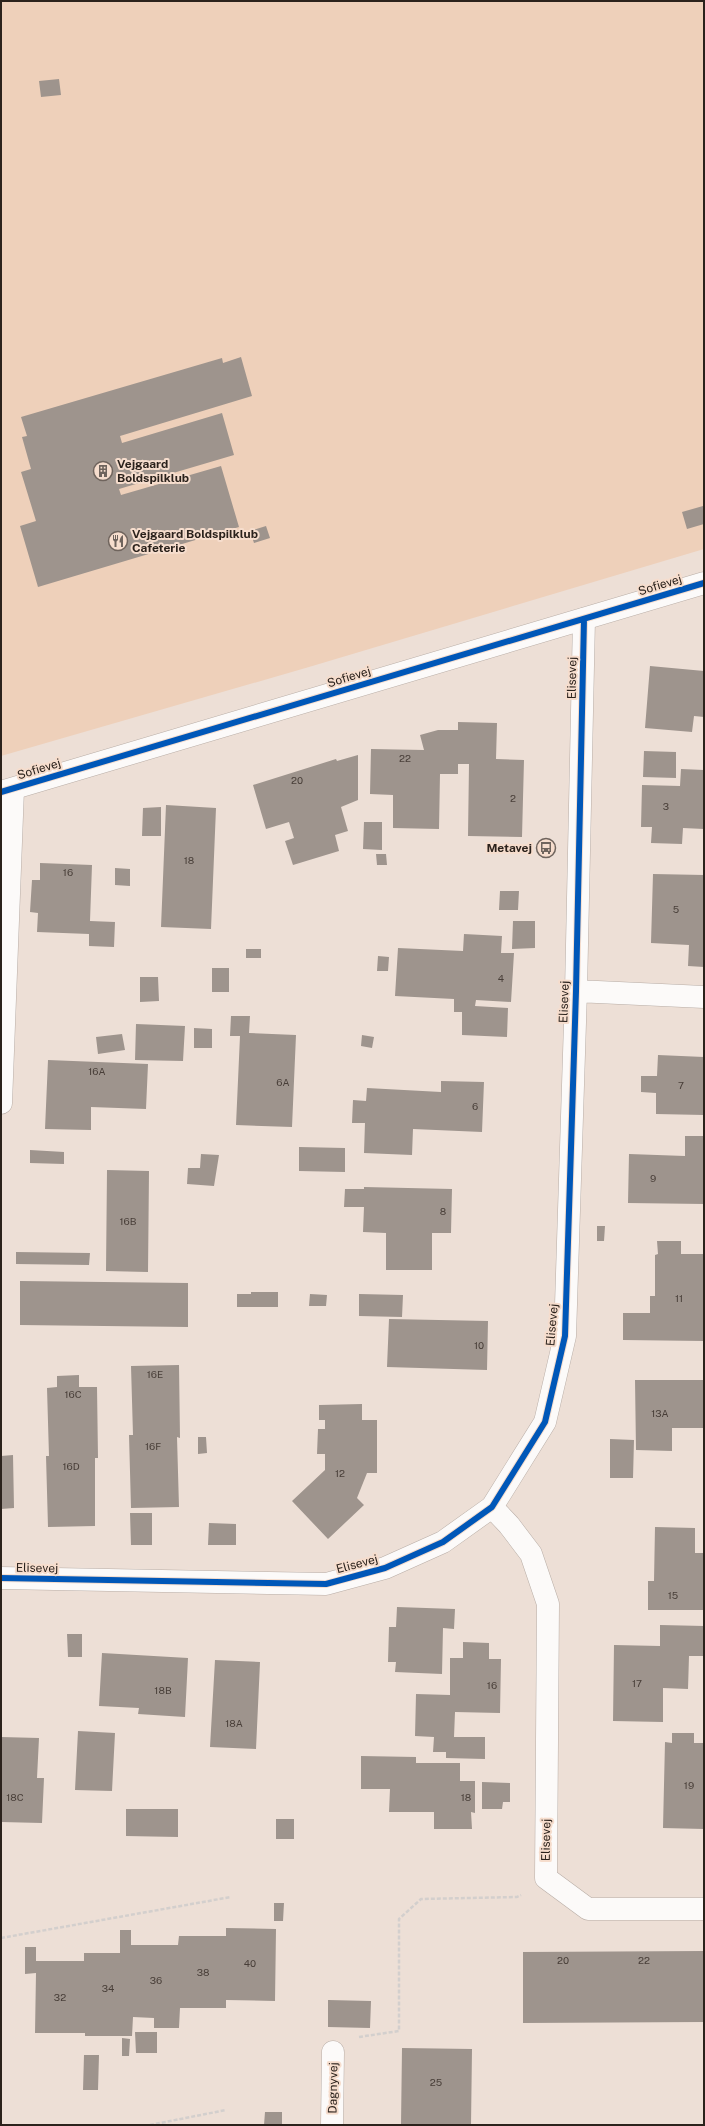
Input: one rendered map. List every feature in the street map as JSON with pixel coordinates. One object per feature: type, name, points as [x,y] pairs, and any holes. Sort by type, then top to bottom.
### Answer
[{"type":"street","name":"Sofievej","points":[[1,1103],[7,790],[704,583]]},
{"type":"street","name":"Elisevej","points":[[1,1578],[326,1584],[386,1568],[443,1542],[492,1506],[545,1422],[565,1336],[576,991],[584,619]]},
{"type":"street","points":[[576,991],[704,997]]},
{"type":"street","name":"Elisevej","points":[[492,1506],[509,1525],[531,1554],[548,1604],[546,1878],[588,1909],[704,1909]]},
{"type":"street","name":"Dagnyvej","points":[[332,2125],[333,2052]]},
{"type":"path","points":[[333,2052],[354,2037],[399,2031],[399,1919],[421,1899],[517,1897],[546,1878]]},
{"type":"path","points":[[1,1938],[231,1897]]},
{"type":"path","points":[[150,2125],[226,2110]]},
{"type":"shaded area","points":[[1,1],[704,1],[704,549],[309,667],[1,756]]},
{"type":"building","points":[[59,79],[61,95],[41,97],[39,81]]},
{"type":"building","name":"Vejgaard Boldspilklub","points":[[241,357],[252,396],[120,436],[122,443],[222,413],[234,455],[119,489],[121,495],[221,466],[239,527],[38,587],[20,526],[36,521],[21,472],[31,469],[22,437],[27,436],[21,417],[222,358],[223,363]]},
{"type":"building","points":[[703,506],[704,524],[687,529],[682,512]]},
{"type":"building","points":[[266,526],[270,538],[254,543],[250,531]]},
{"type":"building","points":[[650,666],[704,671],[704,717],[694,716],[692,732],[645,728]]},
{"type":"building","points":[[458,722],[497,723],[496,759],[524,760],[522,837],[468,836],[469,764],[458,764],[458,774],[440,774],[439,829],[393,828],[393,795],[370,794],[371,749],[424,750],[420,735],[438,730],[458,730]]},
{"type":"building","points":[[644,751],[676,752],[676,778],[643,777]]},
{"type":"building","points":[[358,755],[358,800],[341,807],[348,831],[335,835],[339,851],[293,865],[285,841],[294,838],[289,822],[266,829],[253,785],[336,759],[337,761]]},
{"type":"building","points":[[681,769],[704,770],[704,829],[683,828],[682,844],[651,843],[652,827],[641,827],[642,785],[680,786]]},
{"type":"building","points":[[166,805],[216,808],[211,929],[161,927]]},
{"type":"building","points":[[161,807],[161,836],[142,836],[143,808]]},
{"type":"building","points":[[364,822],[382,822],[382,850],[363,849]]},
{"type":"building","points":[[376,854],[386,854],[387,865],[377,865]]},
{"type":"building","points":[[40,863],[92,865],[90,921],[115,922],[114,947],[89,946],[89,934],[37,932],[38,913],[30,912],[32,880],[40,880]]},
{"type":"building","points":[[115,868],[130,869],[130,886],[115,885]]},
{"type":"building","points":[[653,874],[704,875],[704,967],[688,966],[689,945],[651,943]]},
{"type":"building","points":[[500,891],[519,891],[518,910],[499,910]]},
{"type":"building","points":[[513,921],[535,921],[535,948],[512,949]]},
{"type":"building","points":[[464,934],[502,936],[501,953],[514,953],[511,1002],[476,1000],[475,1006],[508,1008],[507,1037],[462,1035],[462,1012],[454,1012],[454,999],[395,996],[398,948],[463,951]]},
{"type":"building","points":[[246,949],[261,949],[261,958],[246,958]]},
{"type":"building","points":[[378,956],[389,957],[388,971],[377,971]]},
{"type":"building","points":[[212,968],[229,968],[229,992],[212,992]]},
{"type":"building","points":[[140,977],[158,977],[159,1001],[140,1002]]},
{"type":"building","points":[[231,1016],[250,1016],[249,1033],[296,1035],[292,1127],[236,1125],[240,1036],[230,1036]]},
{"type":"building","points":[[136,1024],[185,1026],[183,1061],[135,1060]]},
{"type":"building","points":[[194,1028],[212,1029],[212,1048],[194,1048]]},
{"type":"building","points":[[122,1034],[125,1050],[98,1054],[96,1037]]},
{"type":"building","points":[[362,1035],[374,1037],[372,1048],[361,1046]]},
{"type":"building","points":[[658,1055],[704,1057],[704,1115],[656,1114],[656,1093],[641,1092],[641,1076],[657,1076]]},
{"type":"building","points":[[48,1060],[148,1064],[146,1109],[91,1107],[91,1130],[45,1129]]},
{"type":"building","points":[[441,1081],[484,1082],[482,1132],[413,1129],[412,1155],[364,1153],[365,1123],[352,1123],[353,1100],[366,1101],[367,1088],[441,1092]]},
{"type":"building","points":[[685,1136],[704,1136],[704,1204],[628,1203],[629,1154],[685,1156]]},
{"type":"building","points":[[299,1147],[345,1148],[345,1172],[299,1171]]},
{"type":"building","points":[[30,1150],[64,1152],[64,1164],[30,1163]]},
{"type":"building","points":[[201,1154],[219,1155],[214,1186],[187,1184],[188,1168],[200,1168]]},
{"type":"building","points":[[107,1170],[149,1171],[148,1272],[106,1271]]},
{"type":"building","points":[[364,1187],[452,1189],[451,1233],[432,1233],[432,1270],[386,1270],[386,1233],[363,1232],[364,1207],[344,1207],[345,1189],[364,1189]]},
{"type":"building","points":[[597,1226],[605,1226],[604,1241],[597,1241]]},
{"type":"building","points":[[657,1241],[681,1241],[681,1254],[704,1254],[704,1341],[623,1340],[623,1313],[650,1313],[650,1296],[655,1296],[655,1255],[658,1254]]},
{"type":"building","points":[[16,1252],[90,1253],[89,1265],[16,1264]]},
{"type":"building","points":[[20,1281],[188,1283],[188,1327],[20,1325]]},
{"type":"building","points":[[251,1292],[278,1292],[278,1307],[237,1307],[237,1294],[251,1294]]},
{"type":"building","points":[[310,1294],[327,1295],[326,1306],[309,1306]]},
{"type":"building","points":[[359,1294],[403,1295],[402,1317],[359,1316]]},
{"type":"building","points":[[389,1319],[488,1321],[487,1370],[387,1367]]},
{"type":"building","points":[[179,1365],[180,1438],[177,1437],[179,1507],[131,1508],[129,1435],[133,1435],[131,1366]]},
{"type":"building","points":[[79,1375],[79,1387],[97,1387],[98,1458],[95,1458],[95,1526],[48,1527],[46,1456],[49,1456],[47,1388],[57,1387],[57,1376]]},
{"type":"building","points":[[635,1380],[704,1380],[704,1428],[672,1428],[672,1451],[636,1450]]},
{"type":"building","points":[[362,1404],[362,1420],[377,1420],[377,1473],[367,1473],[357,1498],[364,1505],[328,1539],[292,1501],[325,1470],[325,1454],[317,1454],[318,1429],[325,1429],[325,1420],[319,1420],[319,1405]]},
{"type":"building","points":[[198,1437],[206,1437],[207,1453],[198,1454]]},
{"type":"building","points":[[610,1439],[634,1440],[633,1478],[610,1478]]},
{"type":"building","points":[[13,1455],[14,1508],[1,1509],[1,1456]]},
{"type":"building","points":[[130,1513],[152,1513],[152,1545],[131,1545]]},
{"type":"building","points":[[209,1523],[236,1524],[236,1545],[208,1545]]},
{"type":"building","points":[[655,1527],[695,1528],[695,1553],[704,1553],[704,1610],[648,1610],[648,1581],[654,1581]]},
{"type":"building","points":[[397,1607],[455,1609],[454,1629],[443,1628],[442,1674],[395,1672],[396,1662],[388,1662],[389,1627],[396,1627]]},
{"type":"building","points":[[660,1625],[704,1626],[704,1656],[689,1656],[688,1689],[663,1688],[663,1722],[613,1721],[614,1645],[660,1646]]},
{"type":"building","points":[[67,1634],[82,1634],[82,1657],[68,1657]]},
{"type":"building","points":[[463,1642],[489,1643],[489,1659],[501,1659],[500,1713],[455,1712],[454,1737],[485,1737],[485,1759],[446,1758],[446,1752],[433,1752],[434,1737],[415,1736],[416,1694],[450,1695],[450,1658],[463,1658]]},
{"type":"building","points":[[102,1653],[188,1658],[185,1717],[138,1714],[139,1708],[99,1706]]},
{"type":"building","points":[[215,1660],[260,1662],[256,1749],[210,1747]]},
{"type":"building","points":[[78,1731],[115,1733],[112,1791],[75,1790]]},
{"type":"building","points":[[672,1733],[694,1733],[694,1743],[704,1743],[704,1829],[663,1828],[665,1742],[672,1743]]},
{"type":"building","points":[[1,1737],[39,1738],[37,1778],[44,1778],[42,1823],[1,1822]]},
{"type":"building","points":[[361,1756],[416,1757],[416,1763],[460,1763],[460,1781],[475,1781],[475,1813],[471,1812],[472,1829],[434,1829],[434,1812],[389,1812],[390,1789],[361,1789]]},
{"type":"building","points":[[482,1782],[510,1783],[510,1802],[503,1802],[502,1809],[482,1809]]},
{"type":"building","points":[[126,1809],[178,1809],[178,1837],[126,1836]]},
{"type":"building","points":[[276,1819],[294,1819],[294,1839],[276,1839]]},
{"type":"building","points":[[274,1903],[284,1903],[283,1921],[274,1921]]},
{"type":"building","points":[[226,1928],[276,1929],[275,2001],[226,2000],[226,2008],[180,2008],[179,2028],[154,2028],[154,2018],[133,2017],[132,2036],[85,2036],[85,2033],[35,2033],[36,1973],[25,1974],[25,1947],[36,1947],[36,1961],[84,1961],[84,1953],[120,1953],[120,1930],[131,1930],[131,1945],[178,1945],[179,1936],[226,1936]]},
{"type":"building","points":[[704,1951],[704,2022],[523,2023],[523,1952]]},
{"type":"building","points":[[328,2000],[371,2001],[370,2028],[328,2027]]},
{"type":"building","points":[[135,2032],[157,2032],[157,2053],[136,2053]]},
{"type":"building","points":[[122,2038],[130,2039],[129,2056],[122,2056]]},
{"type":"building","points":[[402,2048],[472,2049],[471,2125],[401,2125]]},
{"type":"building","points":[[84,2055],[99,2055],[98,2090],[83,2090]]},
{"type":"building","points":[[265,2112],[282,2112],[282,2125],[264,2125]]},
{"type":"cycle path","points":[[1,792],[704,583]]},
{"type":"cycle path","points":[[1,1578],[326,1584],[385,1568],[443,1542],[492,1507],[545,1422],[565,1336],[576,991],[584,619]]},
{"type":"place","name":"Vejgaard Boldspilklub","points":[[103,471]]},
{"type":"place","name":"Vejgaard Boldspilklub Cafeterie","points":[[118,541]]},
{"type":"place","name":"Metavej","points":[[546,848]]}]
